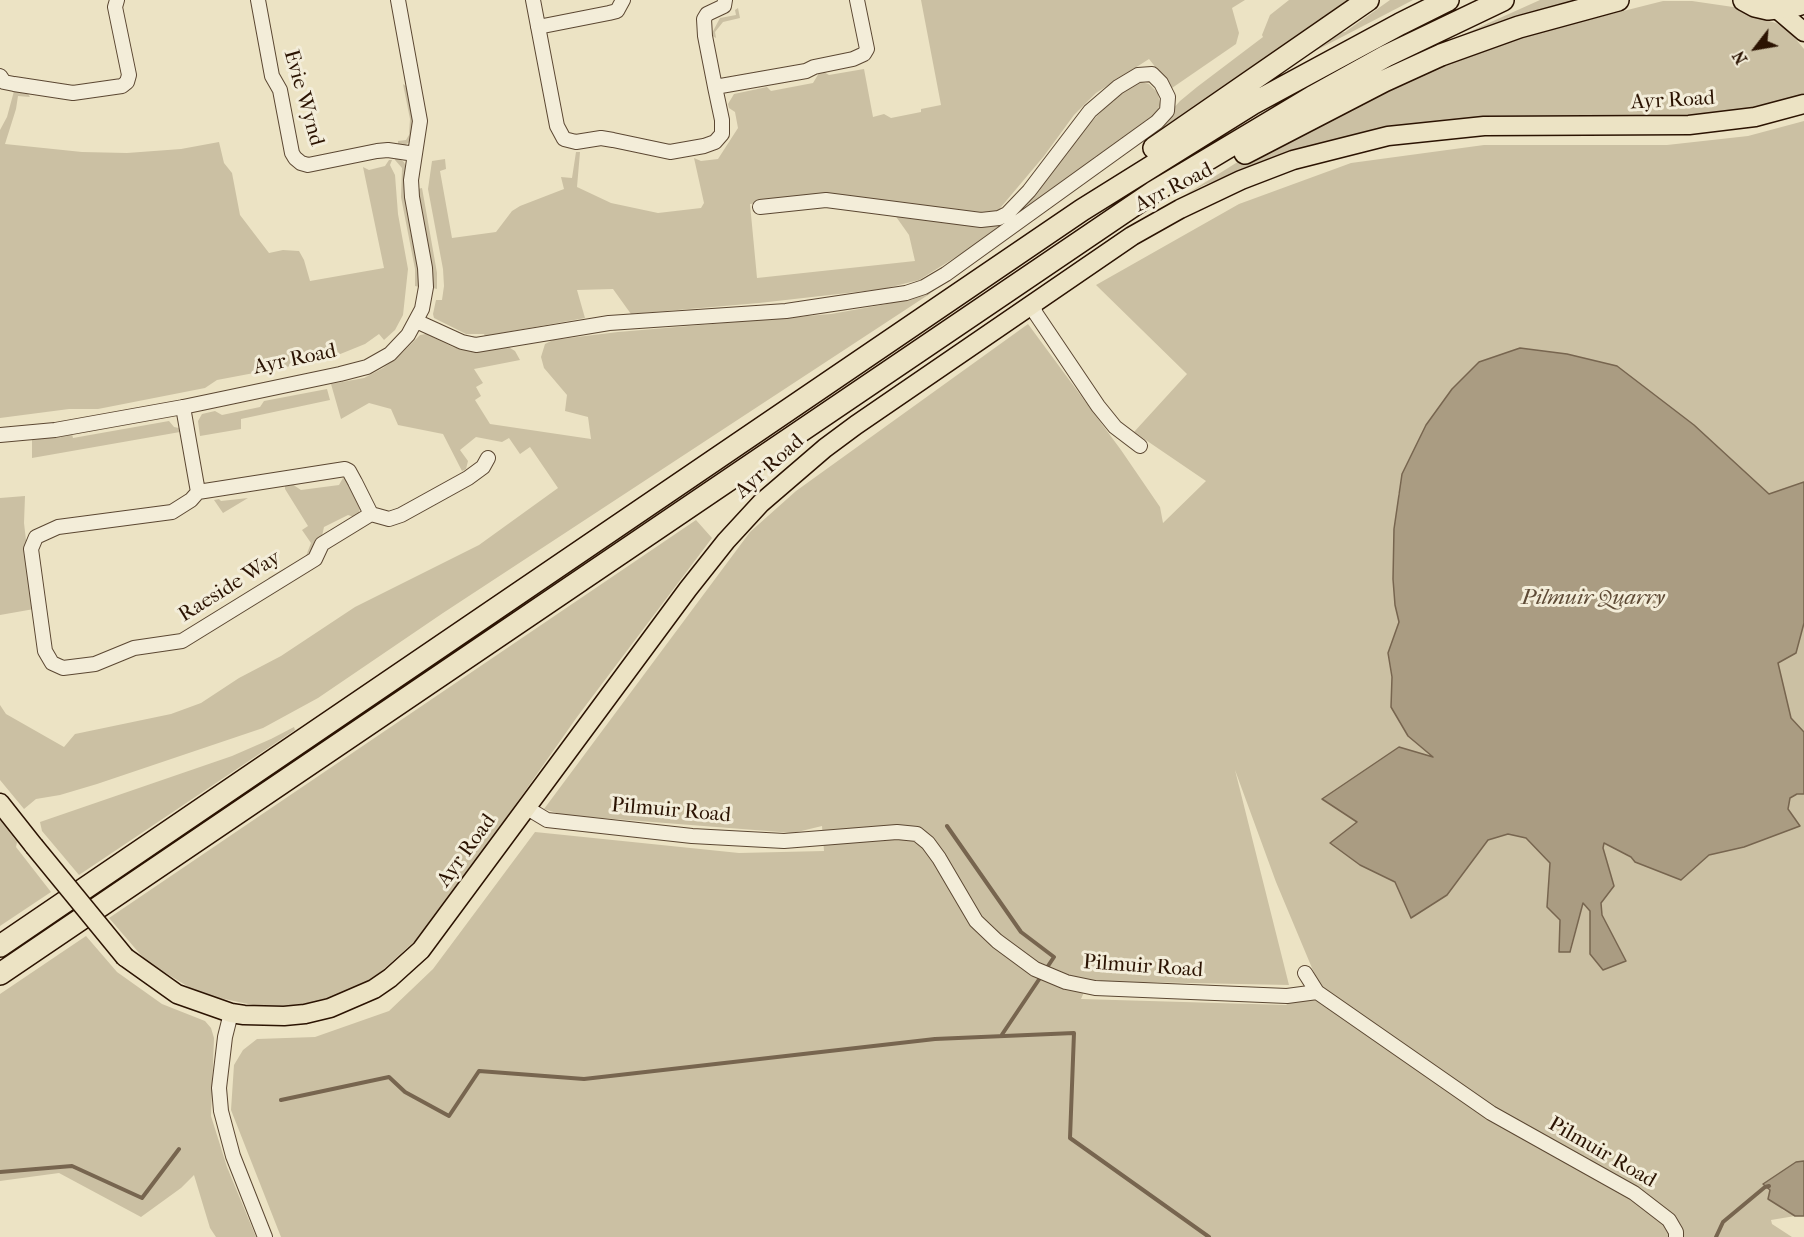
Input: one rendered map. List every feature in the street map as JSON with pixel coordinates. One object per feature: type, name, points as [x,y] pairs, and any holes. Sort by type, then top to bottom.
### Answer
[{"type":"highway","points":[[966,288],[1123,170],[1368,0]]},
{"type":"highway","points":[[0,946],[1082,210],[1252,104],[1448,0]]},
{"type":"highway","points":[[0,974],[1155,191],[1312,97],[1386,56],[1503,0]]},
{"type":"highway","points":[[669,519],[773,459],[832,421],[1123,225],[1203,176],[1292,127],[1441,55],[1519,27],[1618,0]]},
{"type":"highway","points":[[1744,0],[1755,6],[1777,9],[1804,3]]},
{"type":"main road","points":[[1777,9],[1804,32]]},
{"type":"main road","name":"Ayr Road","points":[[0,803],[125,957],[177,994],[231,1013],[265,1016],[305,1014],[354,999],[390,978],[421,950],[688,589],[726,541],[761,503],[825,448],[1132,236],[1180,209],[1241,180],[1321,152],[1388,136],[1459,127],[1689,125],[1755,117],[1804,104]]},
{"type":"street","points":[[0,76],[4,82],[73,93],[122,86],[127,82],[129,75],[116,7],[117,0]]},
{"type":"street","name":"Evie Wynd","points":[[258,0],[272,76],[280,90],[292,153],[295,158],[308,165],[377,151],[388,150],[415,154]]},
{"type":"street","points":[[398,0],[420,121],[411,180],[426,278],[422,309],[416,321],[462,342],[476,345],[609,323],[786,311],[906,294],[946,274],[1157,122],[1167,111],[1168,97],[1161,83],[1152,74],[1138,75],[1118,87],[1090,111],[1029,190],[999,218],[981,219],[826,200],[760,207]]},
{"type":"street","points":[[533,0],[557,126],[564,139],[576,142],[601,138],[670,152],[704,146],[715,142],[722,134],[722,120],[705,36],[704,19],[707,14],[723,6],[725,0]]},
{"type":"street","points":[[538,27],[609,13],[617,10],[623,0]]},
{"type":"street","points":[[716,87],[806,71],[864,54],[867,49],[857,0]]},
{"type":"street","points":[[1032,303],[1043,324],[1098,406],[1115,427],[1140,446]]},
{"type":"street","name":"Ayr Road","points":[[0,435],[55,430],[183,407],[367,367],[390,354],[416,321]]},
{"type":"street","points":[[183,407],[198,492]]},
{"type":"street","points":[[371,514],[389,519],[401,515],[468,478],[483,467],[488,458]]},
{"type":"street","name":"Raeside Way","points":[[345,469],[356,482],[371,514],[322,544],[315,559],[182,641],[134,648],[95,664],[63,668],[52,663],[45,651],[32,549],[36,537],[58,527],[172,512],[191,501],[198,492],[345,469]]},
{"type":"street","name":"Pilmuir Road","points":[[527,808],[547,820],[692,836],[784,841],[897,832],[917,834],[928,843],[939,858],[976,921],[997,941],[1035,969],[1066,982],[1095,988],[1276,996],[1317,992],[1491,1113],[1634,1193],[1669,1220],[1676,1232],[1676,1237]]},
{"type":"street","points":[[1305,973],[1317,992]]},
{"type":"street","points":[[231,1013],[225,1037],[219,1088],[221,1111],[233,1156],[265,1237]]},
{"type":"shaded area","points":[[921,0],[1245,0],[1232,8],[1239,33],[1236,44],[1172,88],[1149,59],[1096,93],[1074,115],[1044,156],[996,213],[988,215],[821,194],[750,204],[757,278],[915,261],[909,235],[892,211],[976,225],[1025,202],[1094,119],[1122,90],[1141,82],[1149,84],[1158,93],[1160,105],[1153,119],[1012,222],[919,280],[883,289],[631,314],[613,289],[577,290],[585,318],[485,336],[484,334],[466,334],[434,318],[436,300],[442,300],[444,286],[428,189],[432,161],[445,159],[446,169],[440,171],[452,238],[496,232],[512,211],[564,189],[561,177],[572,178],[576,152],[580,152],[577,187],[611,203],[658,213],[701,208],[704,203],[694,158],[701,161],[718,159],[738,128],[735,112],[729,108],[728,104],[734,94],[767,87],[771,91],[813,83],[819,73],[824,72],[829,75],[864,69],[873,117],[884,114],[891,118],[941,105]]},
{"type":"shaded area","points":[[1289,0],[1351,0],[1092,177],[928,295],[443,613],[318,698],[263,728],[97,784],[60,795],[36,799],[24,809],[0,780],[0,705],[6,714],[64,747],[75,734],[171,714],[201,703],[239,678],[281,656],[355,607],[479,545],[558,488],[530,447],[520,454],[509,438],[502,442],[476,437],[460,450],[468,461],[466,469],[462,471],[443,434],[398,425],[391,409],[369,403],[341,419],[331,384],[364,378],[383,368],[397,358],[420,335],[426,334],[453,347],[473,352],[507,346],[515,351],[520,360],[474,369],[483,383],[476,387],[481,396],[475,400],[490,424],[591,439],[588,417],[565,411],[567,395],[544,368],[541,357],[545,344],[553,340],[618,332],[831,314],[887,304],[920,295],[1160,123],[1180,101],[1263,37],[1270,15]]},
{"type":"shaded area","points":[[1390,0],[1413,0],[1290,64],[1330,34],[1345,32]]},
{"type":"shaded area","points":[[1540,0],[1596,0],[1407,61],[1453,39]]},
{"type":"shaded area","points":[[1663,1],[1692,1],[1740,8],[1789,31],[1804,49],[1804,93],[1796,100],[1760,109],[1671,121],[1486,119],[1428,123],[1368,133],[1276,159],[1204,185],[1177,200],[1244,158],[1445,65],[1495,46],[1552,29]]},
{"type":"shaded area","points":[[738,8],[740,18],[723,22],[715,32],[716,38],[711,35],[720,18],[736,15],[735,10]]},
{"type":"shaded area","points":[[403,84],[407,87],[414,133],[411,141],[405,145],[398,145],[398,141],[406,140],[409,135],[410,119]]},
{"type":"shaded area","points":[[14,91],[27,92],[30,97],[18,96],[5,144],[82,152],[127,153],[181,149],[219,142],[224,163],[232,173],[240,215],[269,253],[283,250],[299,251],[310,281],[384,268],[363,167],[369,170],[385,166],[389,160],[392,160],[390,165],[395,175],[398,214],[408,269],[403,315],[395,330],[384,340],[379,334],[365,344],[328,359],[217,380],[205,388],[98,409],[69,409],[0,418],[0,130],[7,117]]},
{"type":"shaded area","points":[[1804,121],[1804,482],[1769,494],[1694,425],[1617,366],[1567,354],[1520,348],[1398,494],[1394,529],[1395,605],[1399,622],[1388,653],[1392,677],[1391,707],[1434,758],[1331,843],[1360,865],[1395,882],[1447,895],[1488,840],[1508,834],[1526,838],[1550,863],[1547,907],[1560,920],[1559,952],[1571,951],[1583,903],[1590,910],[1590,954],[1626,960],[1602,915],[1600,903],[1614,886],[1603,848],[1604,843],[1631,857],[1635,862],[1681,880],[1709,855],[1744,847],[1799,826],[1788,809],[1790,798],[1797,794],[1804,794],[1804,1161],[1796,1162],[1770,1190],[1783,1210],[1795,1216],[1771,1220],[1772,1224],[1792,1237],[281,1237],[231,1110],[234,1065],[243,1050],[257,1039],[315,1037],[389,1011],[433,969],[535,832],[739,853],[824,851],[822,826],[793,833],[563,815],[544,809],[750,532],[796,491],[1028,324],[1160,507],[1163,523],[1206,481],[1134,432],[1187,374],[1096,285],[1239,204],[1351,163],[1484,145],[1667,145],[1748,136]],"holes":[[[1235,770],[1276,882],[1317,980],[1286,1005],[1081,999],[1089,981],[1289,985]]]},
{"type":"shaded area","points":[[395,156],[404,162],[406,167],[404,192],[419,287],[415,286],[415,269],[401,197],[402,168],[395,160]]},
{"type":"shaded area","points":[[422,188],[437,273],[437,289],[433,288],[433,273],[418,189]]},
{"type":"shaded area","points":[[327,389],[330,400],[241,419],[241,429],[200,436],[198,421],[202,414],[215,411],[222,415],[260,407],[264,401]]},
{"type":"shaded area","points":[[169,421],[174,427],[179,428],[180,432],[32,458],[32,440],[72,434],[73,438]]},
{"type":"shaded area","points":[[343,478],[351,482],[362,503],[357,518],[348,515],[324,527],[322,536],[315,540],[309,559],[274,579],[268,578],[306,556],[311,543],[302,530],[308,526],[285,489],[285,485],[292,484],[301,490],[339,485]]},
{"type":"shaded area","points":[[25,496],[24,523],[34,609],[0,615],[0,498]]},
{"type":"shaded area","points":[[248,498],[223,513],[214,500],[221,501]]},
{"type":"shaded area","points":[[696,520],[712,538],[577,717],[429,928],[374,978],[343,995],[277,1010],[200,994],[146,961],[109,918]]},
{"type":"shaded area","points":[[1804,623],[1804,732],[1791,718],[1777,663],[1796,653]]},
{"type":"shaded area","points":[[294,727],[295,730],[79,875],[42,831],[40,822],[232,756]]},
{"type":"shaded area","points":[[0,820],[17,842],[16,847],[51,892],[0,926]]},
{"type":"shaded area","points":[[86,936],[117,972],[162,1004],[205,1021],[211,1028],[214,1038],[211,1116],[227,1167],[256,1237],[216,1237],[210,1228],[194,1175],[181,1188],[141,1217],[59,1173],[0,1181],[0,994]]},
{"type":"water","name":"Pilmuir Quarry","points":[[1520,348],[1567,354],[1617,366],[1694,425],[1769,494],[1804,482],[1804,623],[1796,653],[1778,663],[1791,718],[1804,732],[1804,794],[1797,794],[1790,798],[1788,809],[1800,826],[1744,847],[1709,855],[1681,880],[1635,862],[1631,857],[1604,843],[1603,848],[1614,886],[1601,903],[1602,915],[1626,961],[1603,970],[1590,954],[1590,911],[1583,903],[1570,952],[1559,952],[1560,920],[1547,907],[1550,863],[1526,838],[1508,834],[1488,840],[1447,895],[1411,918],[1395,882],[1360,865],[1330,843],[1357,822],[1322,799],[1399,747],[1433,757],[1408,736],[1391,707],[1392,677],[1388,653],[1399,622],[1393,579],[1394,529],[1402,474],[1426,425],[1452,389],[1479,362]]},
{"type":"water","points":[[1804,1161],[1804,1216],[1795,1216],[1768,1199],[1770,1190],[1763,1184],[1796,1162]]},
{"type":"waterway","points":[[947,826],[1021,932],[1054,957],[1046,969]]},
{"type":"waterway","points":[[1001,1036],[1042,975]]},
{"type":"waterway","points":[[281,1100],[389,1077],[405,1092],[449,1116],[479,1071],[584,1079],[935,1039],[1074,1033],[1070,1138],[1209,1237]]},
{"type":"waterway","points":[[0,1172],[72,1166],[142,1198],[179,1149]]},
{"type":"waterway","points":[[1716,1237],[1723,1222],[1769,1186]]}]
